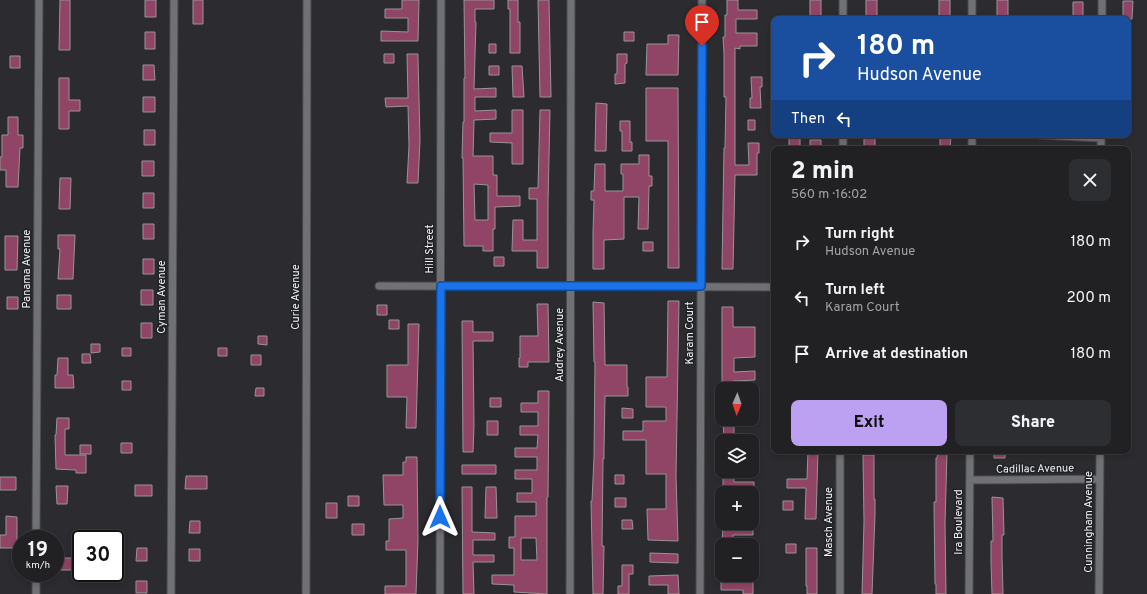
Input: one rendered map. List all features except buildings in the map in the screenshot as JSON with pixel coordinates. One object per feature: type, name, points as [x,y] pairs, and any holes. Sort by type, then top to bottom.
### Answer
[{"type":"street","name":"Panama Avenue","points":[[36,530],[40,0]]},
{"type":"street","name":"Cyman Avenue","points":[[171,594],[174,0]]},
{"type":"street","name":"Curie Avenue","points":[[306,594],[307,0]]},
{"type":"street","name":"Hill Street","points":[[440,594],[441,0]]},
{"type":"street","name":"Audrey Avenue","points":[[570,594],[571,0]]},
{"type":"street","name":"Karam Court","points":[[700,594],[702,0]]},
{"type":"street","points":[[843,0],[843,16]]},
{"type":"street","points":[[972,0],[972,16]]},
{"type":"street","points":[[1102,0],[1102,16]]},
{"type":"street","points":[[379,286],[771,287]]},
{"type":"street","name":"Masch Avenue","points":[[840,454],[840,594]]},
{"type":"street","name":"Ira Boulevard","points":[[969,594],[970,454]]},
{"type":"street","name":"Cunningham Avenue","points":[[1099,594],[1100,454]]},
{"type":"street","name":"Cadillac Avenue","points":[[970,480],[1100,479]]},
{"type":"street","points":[[36,582],[36,594]]},
{"type":"route","points":[[440,517],[441,286],[701,286],[702,46]]}]
